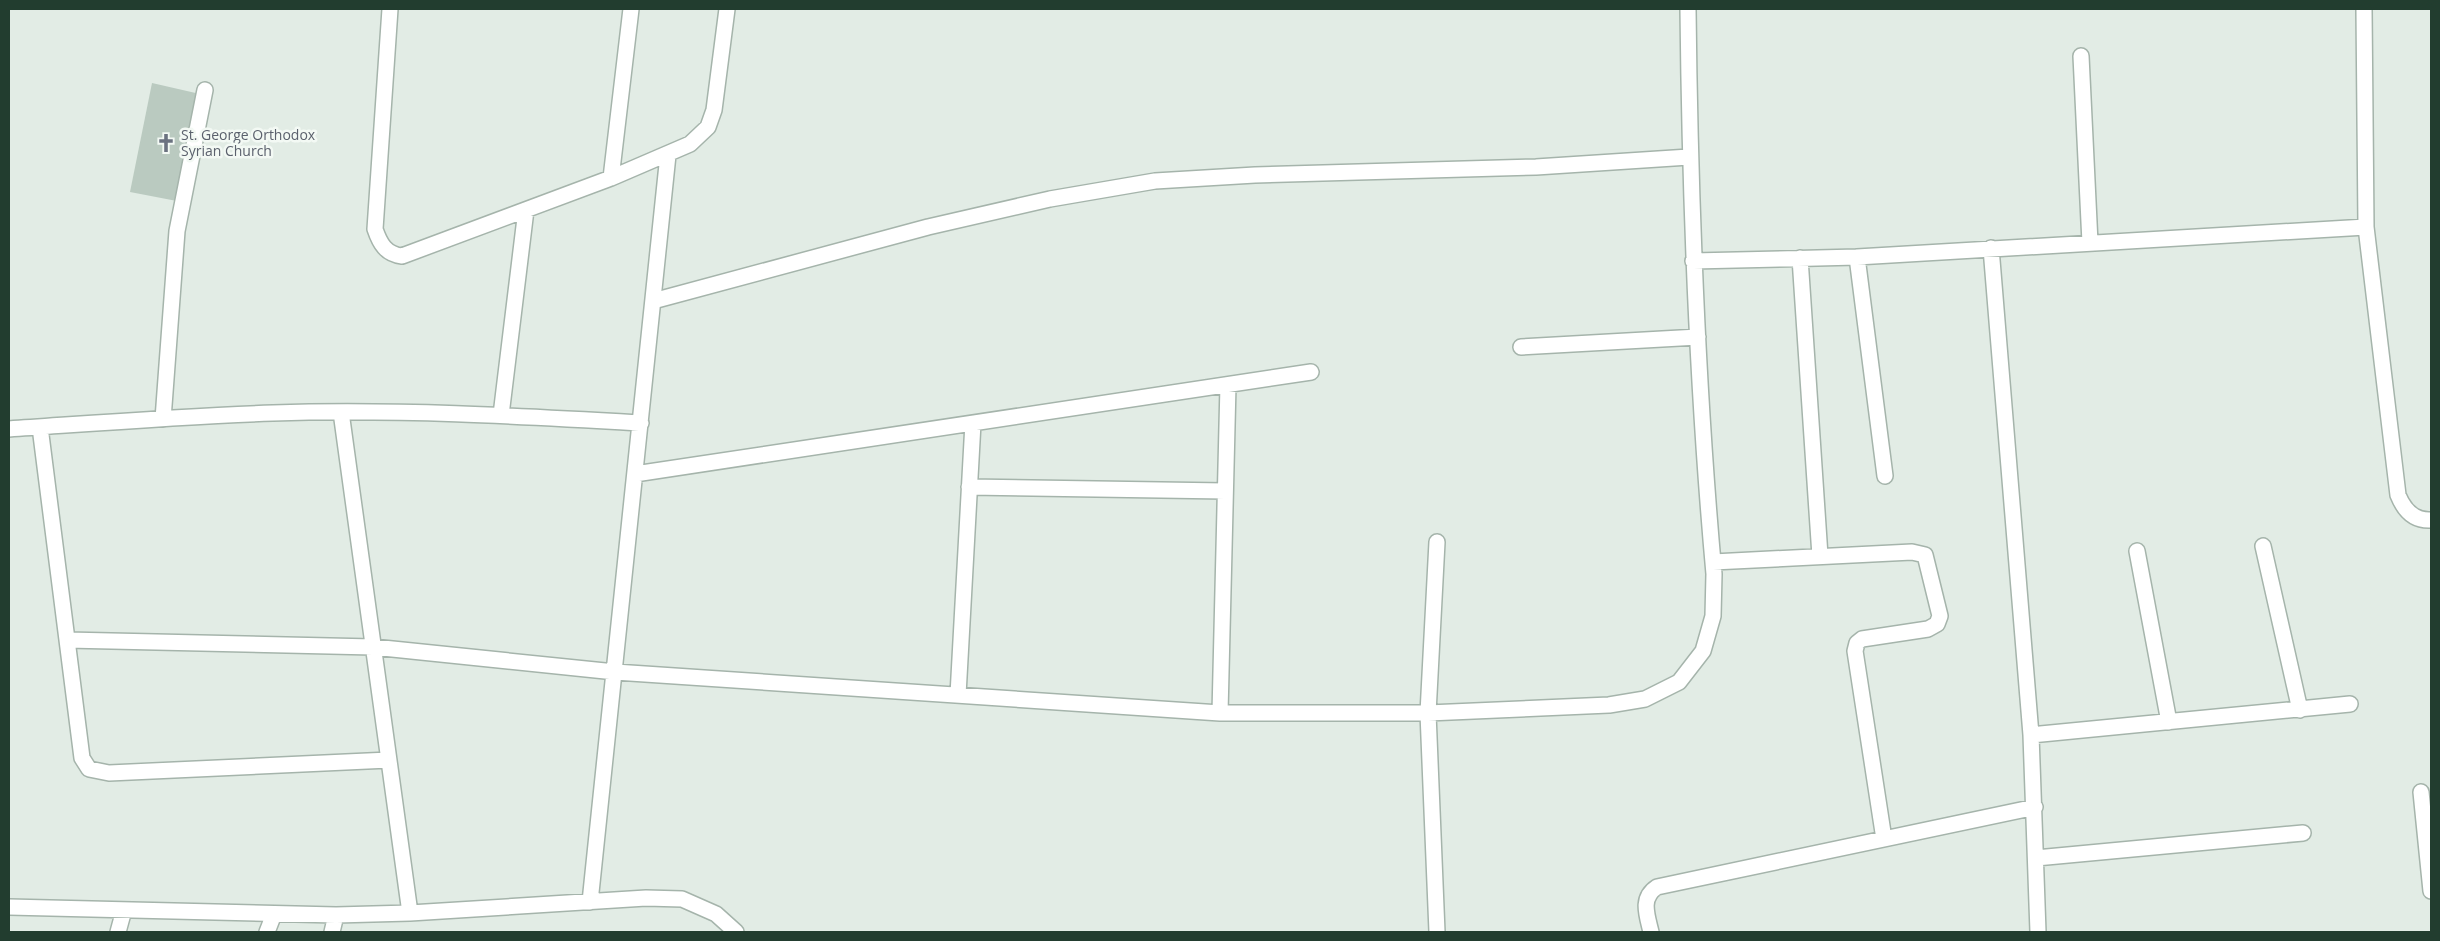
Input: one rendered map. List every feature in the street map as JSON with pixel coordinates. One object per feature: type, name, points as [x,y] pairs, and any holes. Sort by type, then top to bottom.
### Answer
[{"type":"street","points":[[390,9],[375,229],[384,248],[393,255],[402,256],[611,178],[690,144],[708,127],[714,110],[727,9]]},
{"type":"street","points":[[611,178],[631,9]]},
{"type":"street","points":[[67,640],[373,647],[615,672],[1220,713],[1428,713],[1609,705],[1645,699],[1679,682],[1702,651],[1713,616],[1713,562],[1693,262],[1689,158],[1688,9]]},
{"type":"street","points":[[2364,9],[2366,227],[2398,495],[2402,506],[2412,516],[2431,520]]},
{"type":"street","points":[[2081,56],[2090,243]]},
{"type":"street","points":[[162,419],[177,231],[205,90]]},
{"type":"street","points":[[590,902],[668,155]]},
{"type":"street","points":[[653,301],[928,227],[1050,199],[1155,181],[1255,175],[1536,167],[1689,158]]},
{"type":"street","points":[[500,415],[526,210]]},
{"type":"street","points":[[1693,262],[1857,257],[2366,227]]},
{"type":"street","points":[[1991,248],[2031,735],[2038,932]]},
{"type":"street","points":[[1857,257],[1885,476]]},
{"type":"street","points":[[1800,258],[1820,556]]},
{"type":"street","points":[[1521,347],[1698,336]]},
{"type":"street","points":[[635,474],[1311,372]]},
{"type":"street","points":[[1220,713],[1228,385]]},
{"type":"street","points":[[341,412],[410,913]]},
{"type":"street","points":[[9,428],[162,419],[341,412],[500,415],[641,423]]},
{"type":"street","points":[[958,695],[973,423]]},
{"type":"street","points":[[40,427],[82,758],[88,769],[109,773],[389,760]]},
{"type":"street","points":[[969,486],[1225,491]]},
{"type":"street","points":[[1437,542],[1428,713],[1438,932]]},
{"type":"street","points":[[2263,546],[2300,710]]},
{"type":"street","points":[[2137,551],[2169,722]]},
{"type":"street","points":[[1713,562],[1912,552],[1925,555],[1939,609],[1940,616],[1936,624],[1928,629],[1862,639],[1857,643],[1855,651],[1884,839]]},
{"type":"street","points":[[2031,735],[2350,704]]},
{"type":"street","points":[[2421,792],[2431,891]]},
{"type":"street","points":[[1651,932],[1646,898],[1650,891],[1657,887],[2035,807]]},
{"type":"street","points":[[2036,858],[2303,832]]},
{"type":"street","points":[[9,907],[336,915],[682,899],[716,914],[736,932]]},
{"type":"street","points":[[118,932],[124,910]]},
{"type":"street","points":[[267,932],[274,914]]},
{"type":"street","points":[[332,932],[336,915]]},
{"type":"building","name":"St. George Orthodox Syrian Church","points":[[152,83],[200,94],[182,202],[130,192]]},
{"type":"place","name":"St. George Orthodox Syrian Church","points":[[166,143]]}]
